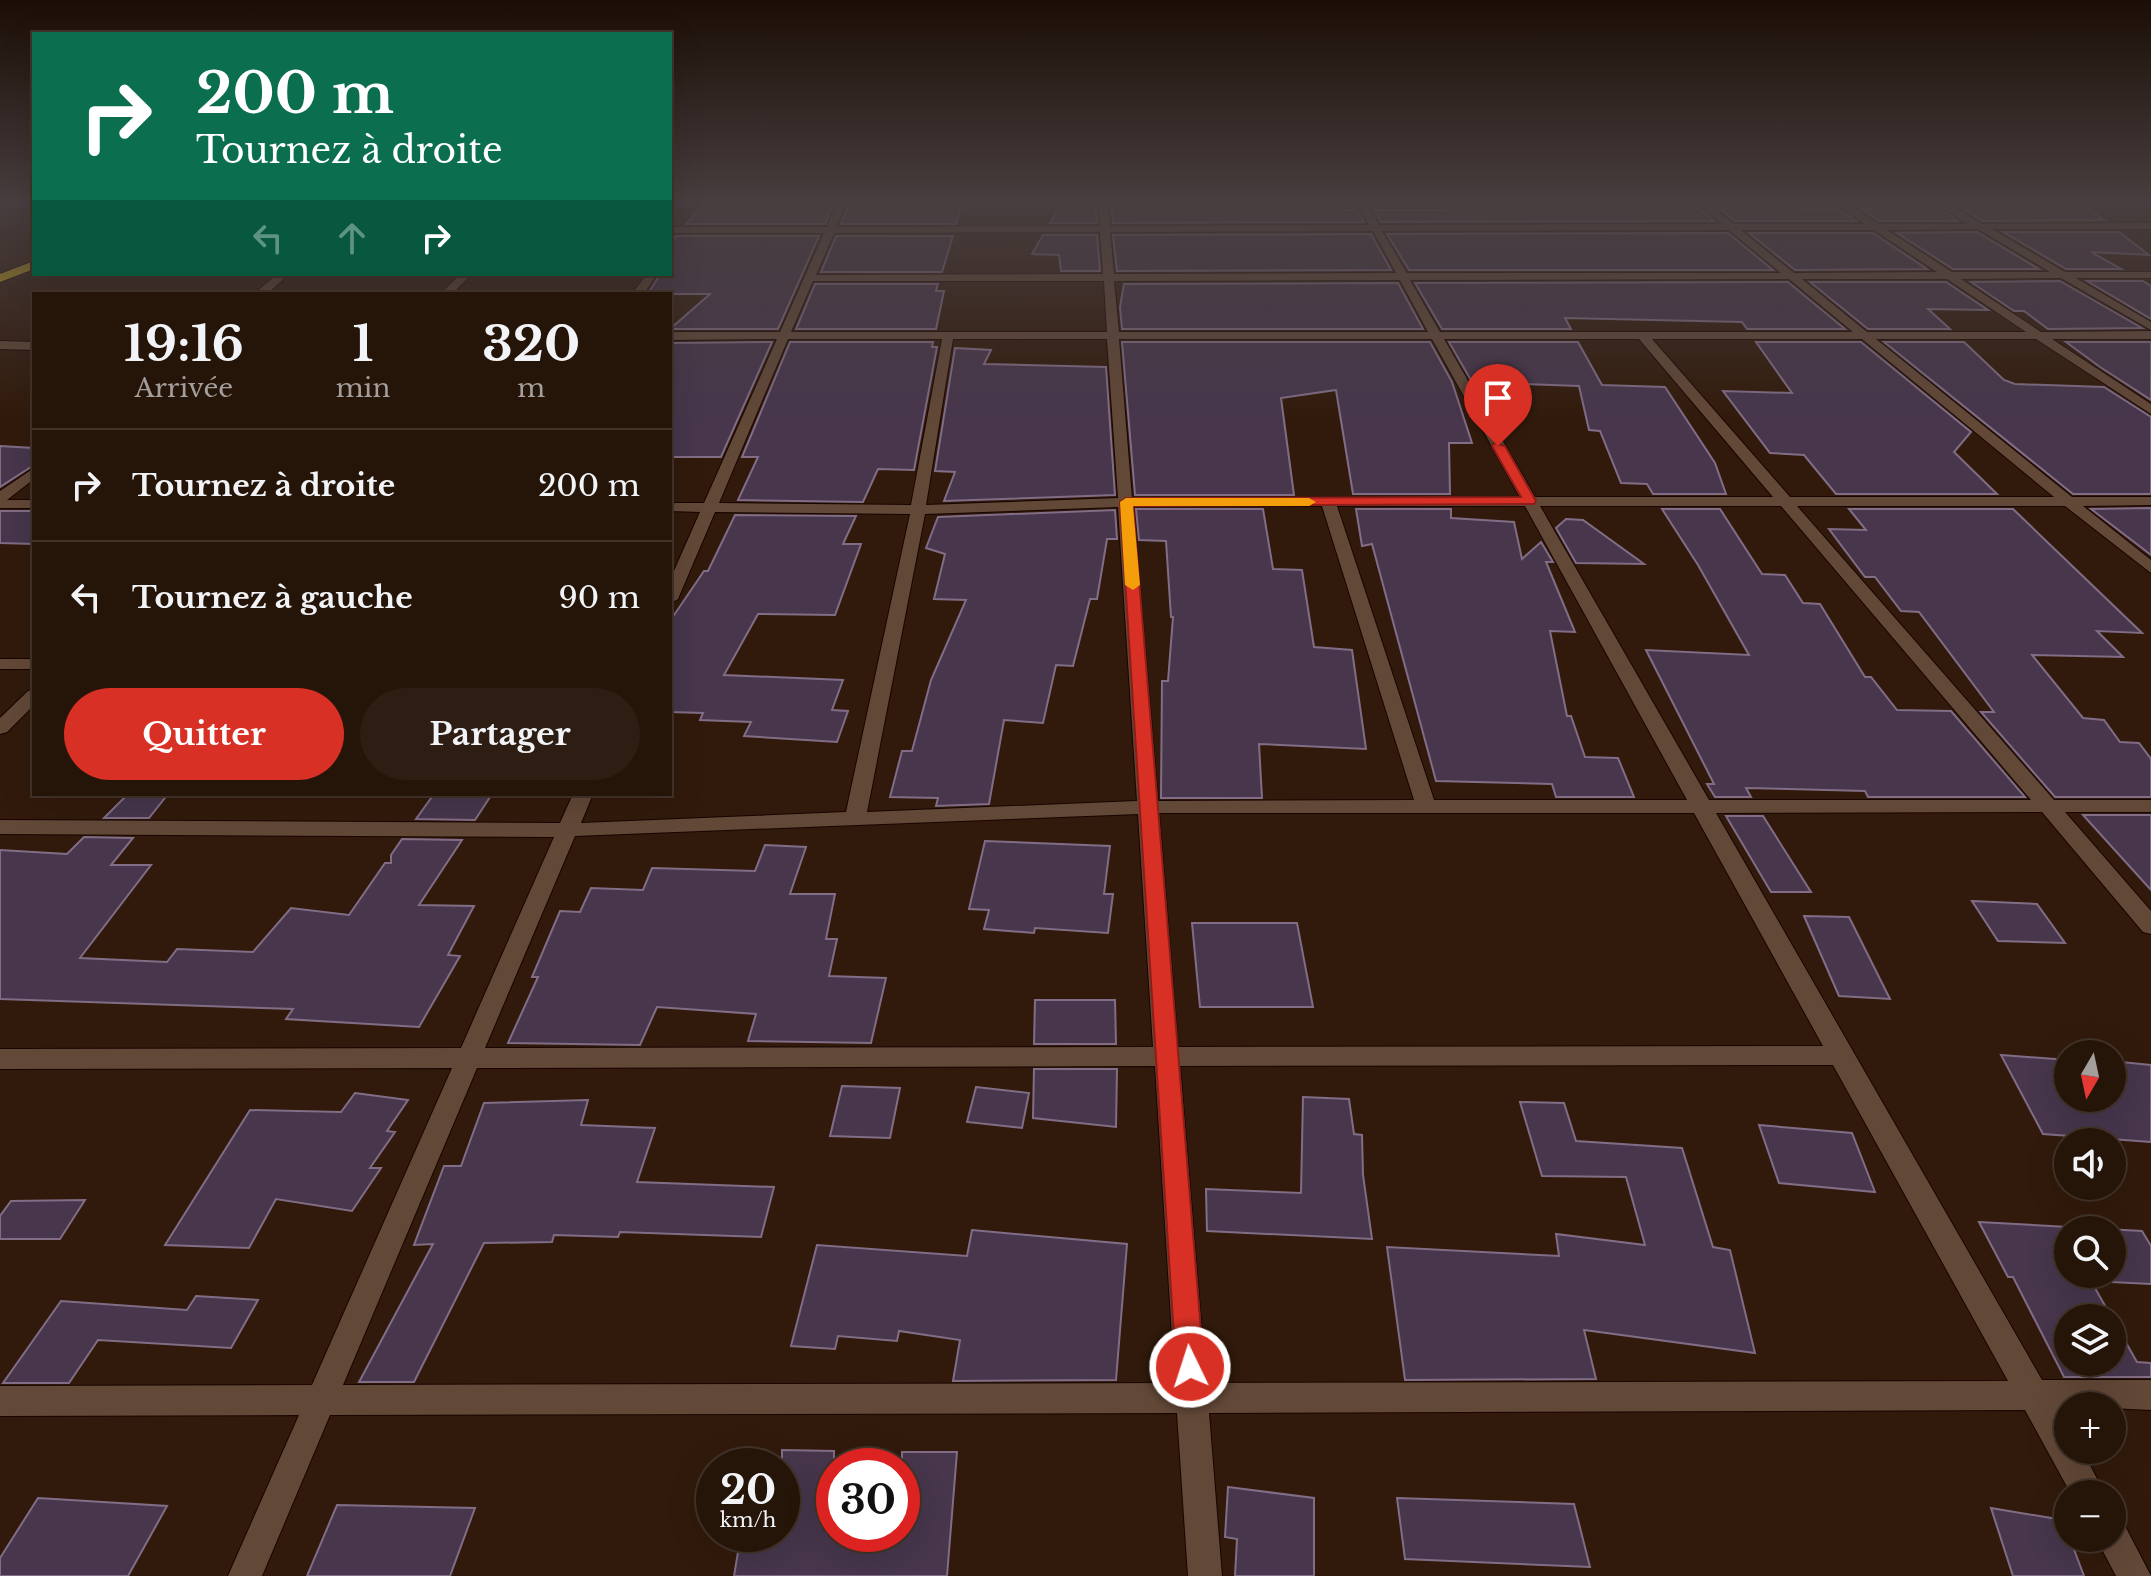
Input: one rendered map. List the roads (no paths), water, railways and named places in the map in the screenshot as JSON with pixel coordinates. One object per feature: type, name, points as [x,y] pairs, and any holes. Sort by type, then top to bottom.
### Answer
[{"type":"street","points":[[674,583],[812,274]]},
{"type":"street","points":[[1110,274],[1205,1576]]},
{"type":"street","points":[[1791,275],[2151,568]]},
{"type":"street","points":[[1948,275],[2151,410]]},
{"type":"street","points":[[2062,275],[2151,327]]},
{"type":"street","points":[[810,278],[2151,275]]},
{"type":"street","points":[[262,292],[282,276]]},
{"type":"street","points":[[448,292],[465,276]]},
{"type":"street","points":[[1403,276],[2081,1480]]},
{"type":"street","points":[[1642,335],[2151,926]]},
{"type":"street","points":[[672,336],[2151,335]]},
{"type":"street","points":[[855,819],[918,510],[948,336]]},
{"type":"street","points":[[0,345],[32,346]]},
{"type":"street","points":[[0,501],[32,474]]},
{"type":"street","points":[[0,501],[32,504]]},
{"type":"street","points":[[672,507],[918,510],[1126,502],[2151,501]]},
{"type":"street","points":[[1328,502],[1426,807]]},
{"type":"street","points":[[0,664],[32,664]]},
{"type":"street","points":[[0,728],[32,697]]},
{"type":"street","points":[[245,1576],[582,796]]},
{"type":"street","points":[[0,827],[566,830],[1149,807],[2151,806]]},
{"type":"street","points":[[0,1059],[1841,1055]]},
{"type":"street","points":[[0,1401],[2151,1395]]},
{"type":"street","points":[[2121,1552],[2135,1576]]}]
